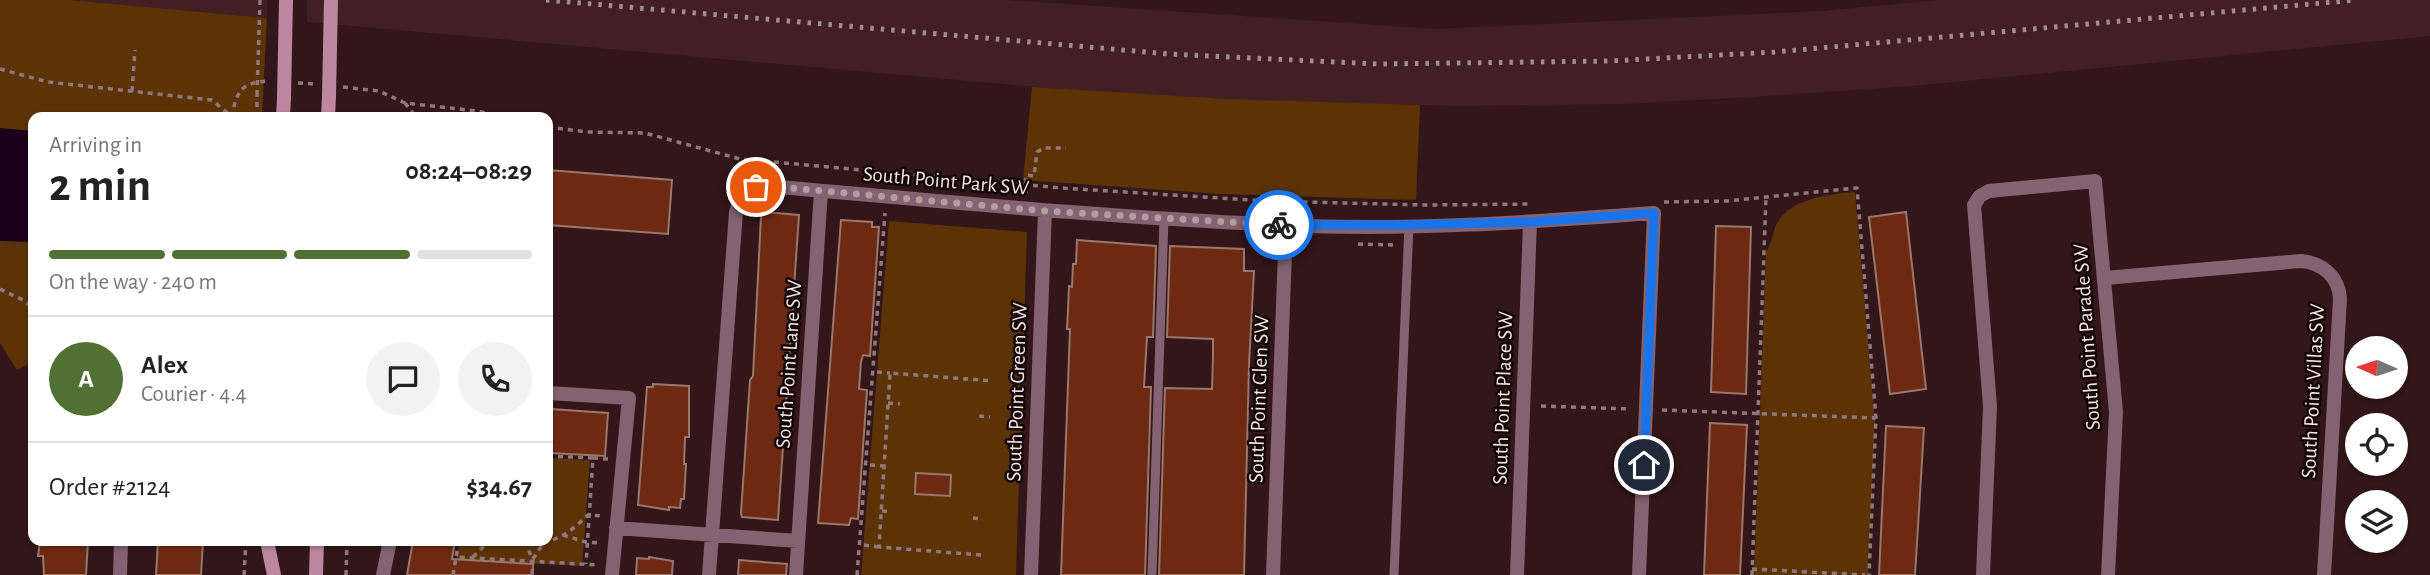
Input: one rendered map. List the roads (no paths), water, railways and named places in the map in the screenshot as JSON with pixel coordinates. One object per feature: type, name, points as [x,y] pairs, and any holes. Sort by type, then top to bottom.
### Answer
[{"type":"main road","points":[[283,112],[286,0]]},
{"type":"main road","points":[[328,112],[331,0]]},
{"type":"main road","points":[[265,575],[267,546]]},
{"type":"main road","points":[[268,546],[274,575]]},
{"type":"main road","points":[[316,575],[317,546]]},
{"type":"street","name":"South Point Parade SW","points":[[1983,575],[1990,406],[1973,208],[1979,197],[1989,191],[2095,181],[2116,412],[2108,575]]},
{"type":"street","name":"South Point Park SW","points":[[709,575],[737,206],[745,193],[756,187],[1045,211],[1286,225],[1530,222],[1654,213],[1639,575]]},
{"type":"street","name":"South Point Lane SW","points":[[796,575],[821,191]]},
{"type":"street","name":"South Point Green SW","points":[[1031,575],[1045,211]]},
{"type":"street","name":"South Point Place SW","points":[[1517,575],[1530,222]]},
{"type":"street","name":"South Point Glen SW","points":[[1273,575],[1286,225]]},
{"type":"street","name":"South Point Villas SW","points":[[2105,278],[2301,261],[2319,265],[2332,276],[2340,299],[2324,575]]},
{"type":"street","points":[[553,393],[629,398],[612,575]]},
{"type":"street","points":[[617,523],[712,535],[798,541]]},
{"type":"street","points":[[120,575],[121,546]]},
{"type":"street","points":[[383,575],[389,546]]},
{"type":"lane","points":[[1152,575],[1164,219]]},
{"type":"lane","points":[[1394,575],[1409,225]]},
{"type":"railway","points":[[546,0],[1169,54],[1379,64],[1609,61],[1775,52],[2356,0]]}]
